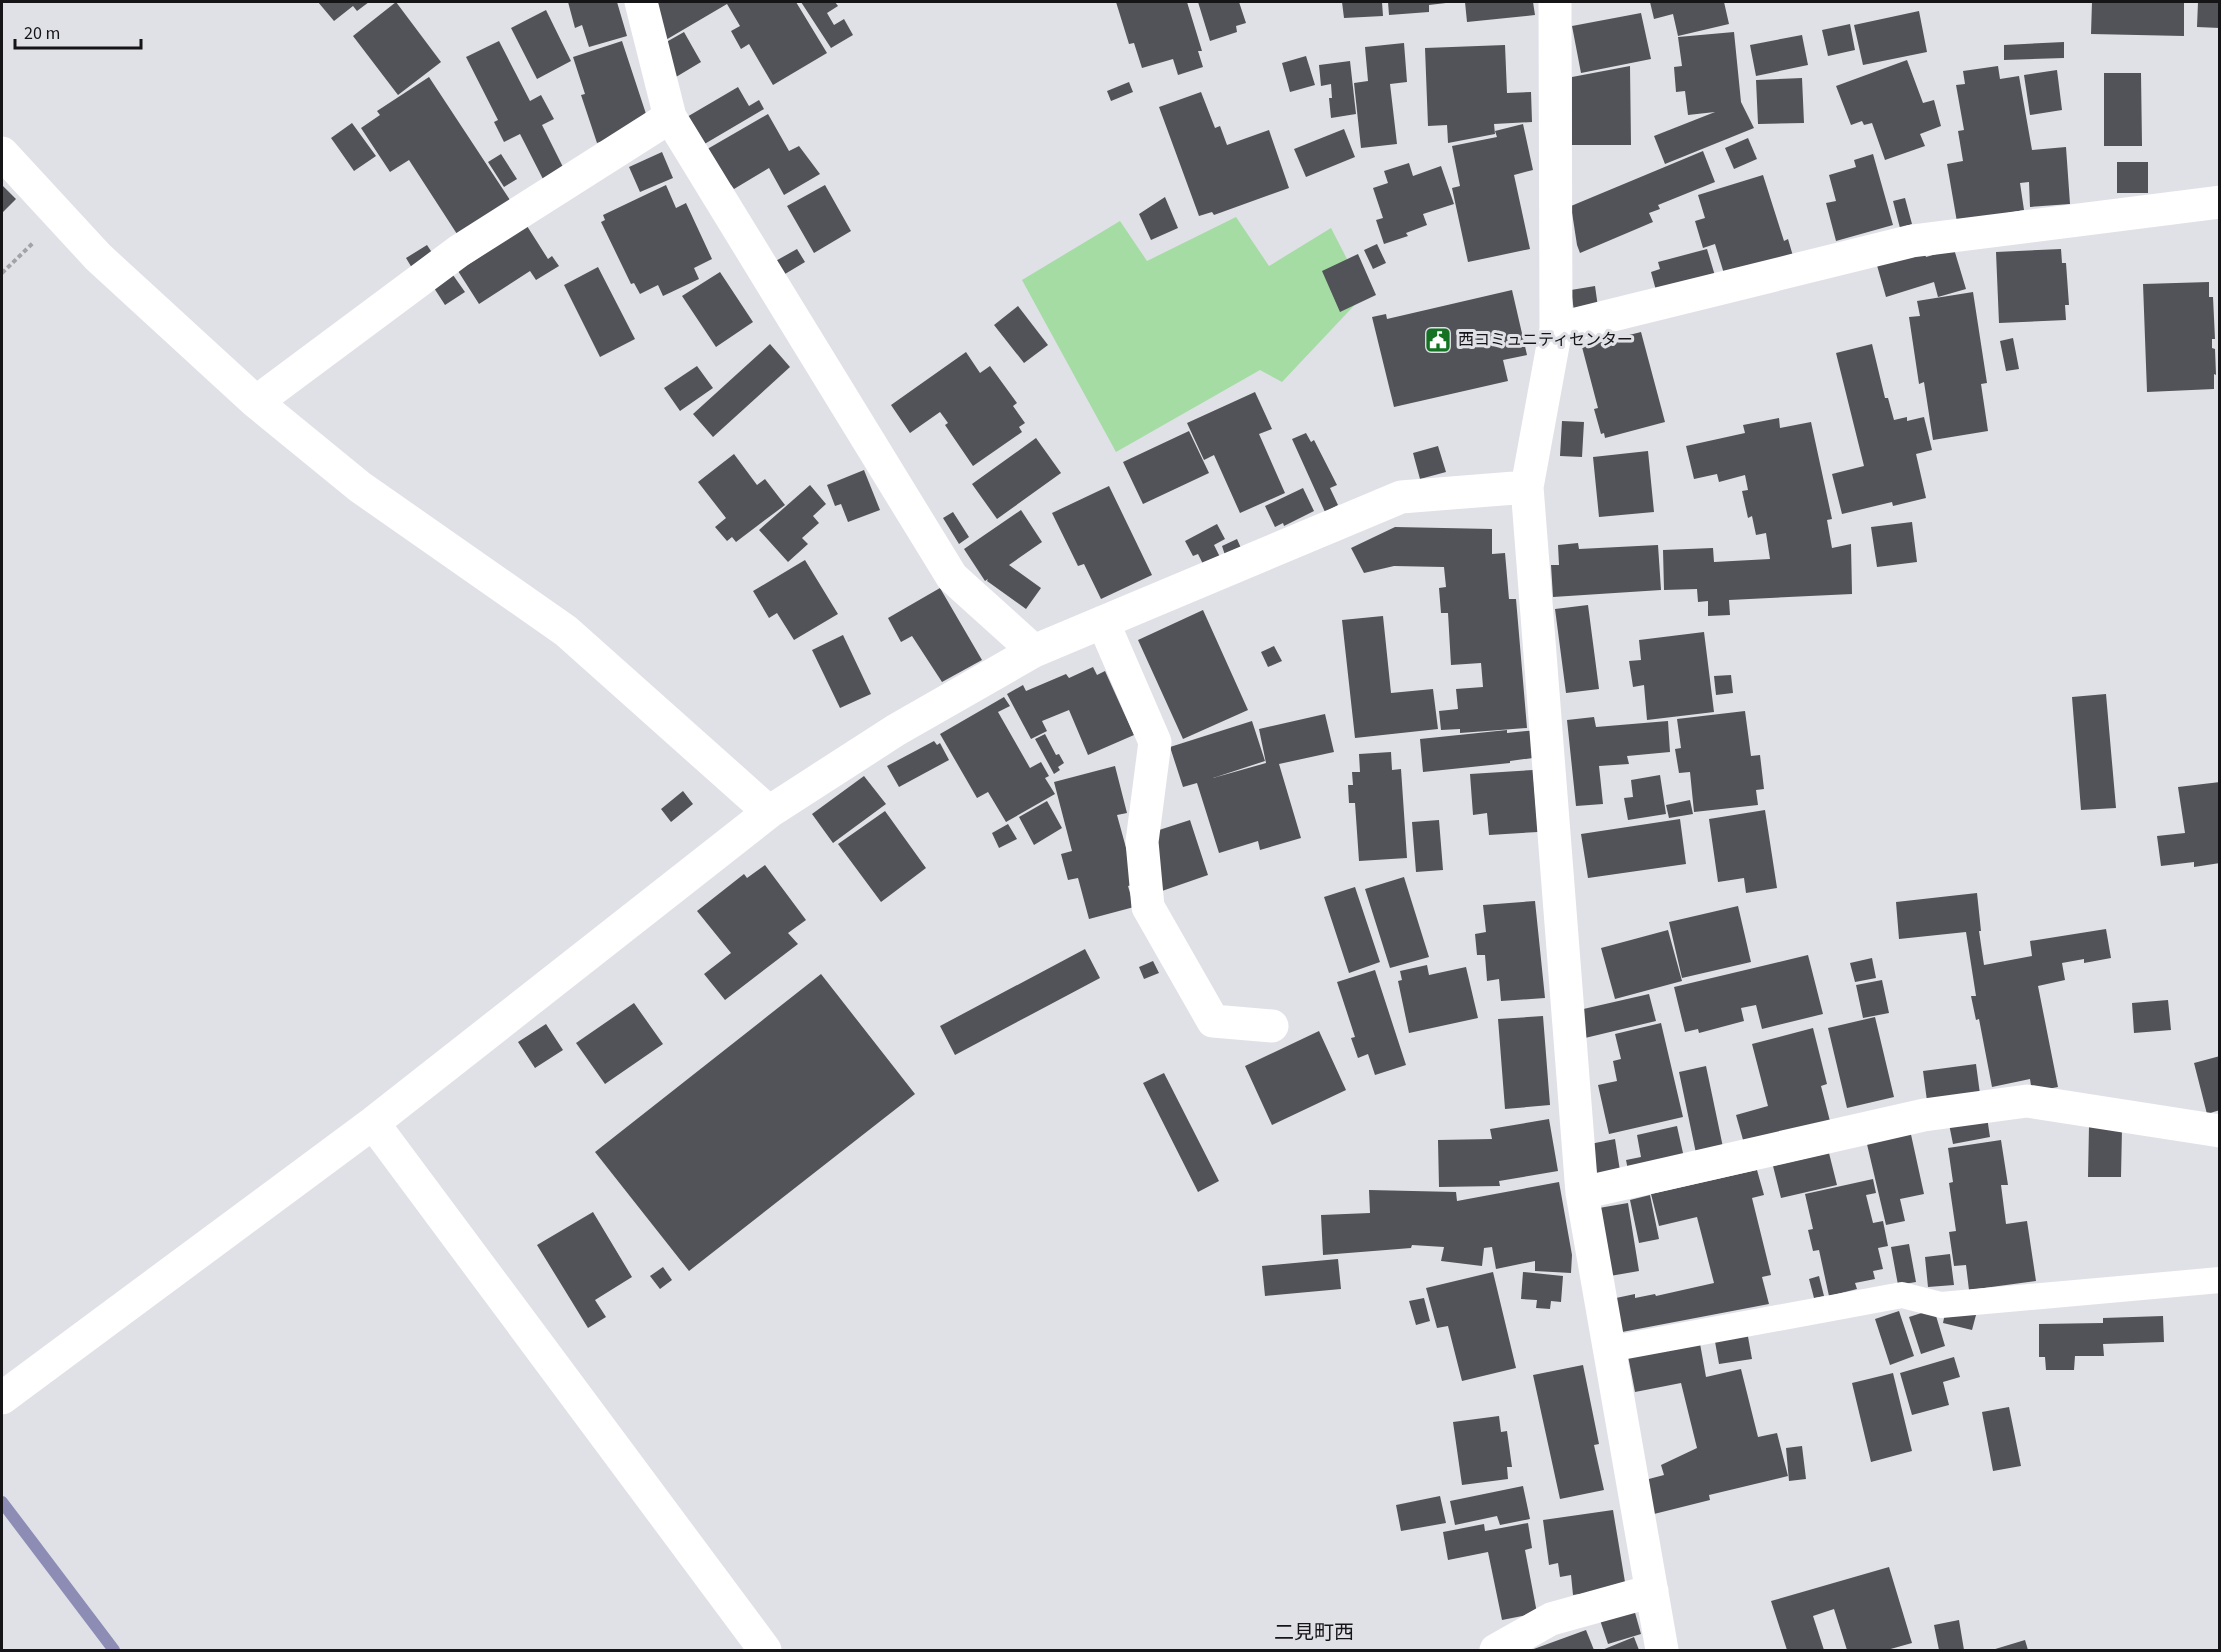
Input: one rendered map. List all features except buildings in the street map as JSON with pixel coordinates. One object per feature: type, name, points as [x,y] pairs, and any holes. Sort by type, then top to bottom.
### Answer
[{"type":"street","points":[[641,2],[670,117],[952,577],[1034,651]]},
{"type":"street","points":[[1555,2],[1556,329],[1527,487],[1582,1193],[1662,1650]]},
{"type":"street","points":[[256,402],[459,251],[670,117]]},
{"type":"street","points":[[2,153],[98,257],[256,402],[360,487],[566,631],[769,812]]},
{"type":"street","points":[[1556,329],[1912,241],[2220,202]]},
{"type":"street","points":[[2,1398],[373,1124],[769,812],[896,730],[1034,651],[1401,497],[1527,487]]},
{"type":"street","points":[[1103,622],[1155,742],[1142,842],[1148,907],[1213,1021],[1272,1026]]},
{"type":"street","points":[[1582,1193],[1924,1115],[2027,1101],[2220,1131]]},
{"type":"street","points":[[373,1124],[765,1650]]},
{"type":"street","points":[[1496,1650],[1551,1619],[1652,1591]]},
{"type":"lane","points":[[1610,1349],[1902,1295],[1941,1305],[2220,1280]]},
{"type":"green space","points":[[1236,217],[1269,266],[1331,228],[1365,294],[1282,382],[1260,370],[1116,452],[1022,280],[1120,221],[1147,261]]},
{"type":"waterway","points":[[2,1502],[114,1650]]},
{"type":"place","name":"西コミュニティセンター","points":[[1438,340]]},
{"type":"district","name":"二見町西","points":[[1314,1633]]}]
